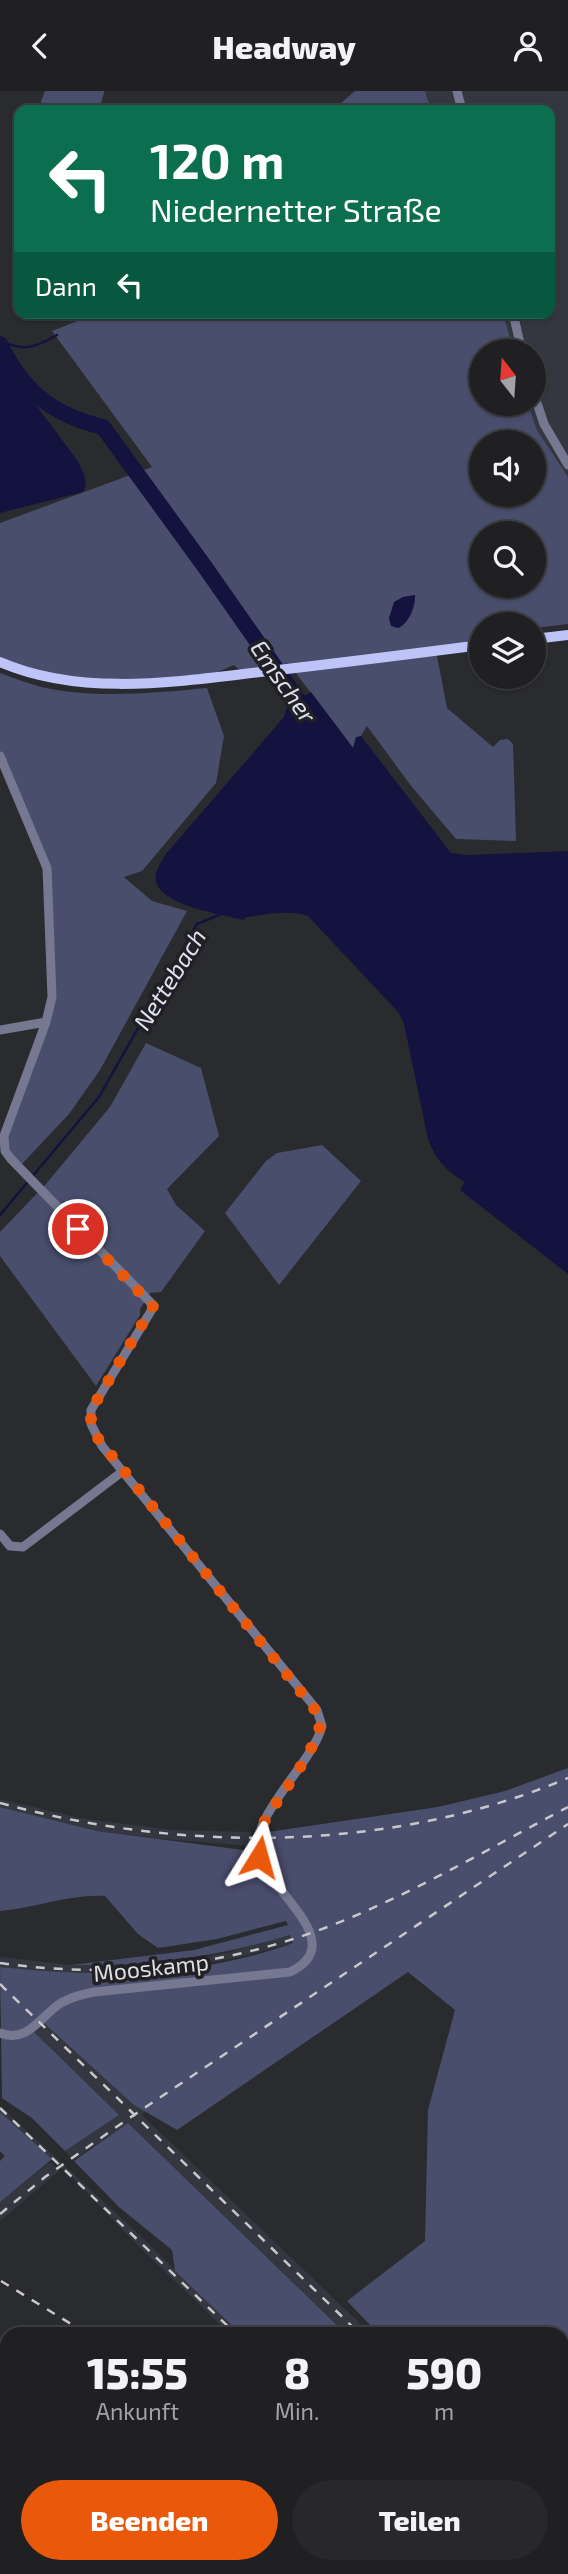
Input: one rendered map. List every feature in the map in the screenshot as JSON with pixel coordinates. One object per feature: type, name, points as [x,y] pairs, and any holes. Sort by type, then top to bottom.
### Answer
[{"type":"main road","points":[[546,638],[568,635]]},
{"type":"main road","points":[[0,662],[44,677],[86,683],[170,681],[310,667],[469,647]]},
{"type":"street","points":[[514,319],[519,339]]},
{"type":"street","points":[[542,417],[568,465]]},
{"type":"street","points":[[0,756],[47,868],[52,997],[46,1022],[4,1136],[5,1151],[153,1306],[91,1410],[91,1424],[96,1436],[123,1471],[23,1547],[10,1546],[0,1534]]},
{"type":"street","points":[[0,1030],[46,1022]]},
{"type":"street","name":"Mooskamp","points":[[0,2033],[18,2037],[32,2029],[60,2004],[75,1996],[290,1972],[305,1963],[312,1952],[311,1936],[304,1921],[266,1872],[259,1857],[257,1843],[265,1819],[320,1732],[321,1721],[317,1710],[123,1471]]},
{"type":"shaded area","points":[[45,91],[104,91],[100,105],[41,105]]},
{"type":"shaded area","points":[[355,91],[425,91],[429,105],[339,105]]},
{"type":"shaded area","points":[[425,91],[568,91],[568,477],[546,444],[546,430],[537,430],[532,417],[546,417],[546,339],[510,339],[505,319],[555,319],[555,105],[429,105]]},
{"type":"shaded area","points":[[83,319],[505,319],[510,339],[469,339],[469,417],[532,417],[537,430],[469,430],[469,507],[546,507],[546,444],[568,477],[568,624],[546,627],[546,612],[469,612],[469,641],[436,651],[447,708],[493,747],[500,740],[508,739],[513,744],[516,841],[456,839],[412,787],[367,726],[361,736],[356,738],[354,749],[288,663],[245,674],[234,665],[203,678],[86,682],[0,662],[0,523],[152,467],[52,331]]},
{"type":"shaded area","points":[[0,357],[77,460],[85,480],[83,492],[0,513]]},
{"type":"shaded area","points":[[415,595],[413,609],[405,623],[398,628],[391,626],[389,618],[394,602]]},
{"type":"shaded area","points":[[0,673],[41,687],[82,693],[124,694],[207,688],[224,736],[216,783],[142,871],[124,877],[152,901],[187,911],[100,1070],[69,1114],[21,1165],[14,1163],[4,1136],[51,1008],[48,884],[0,756]]},
{"type":"shaded area","points":[[311,692],[353,748],[356,737],[361,736],[451,853],[468,855],[568,851],[568,1274],[460,1190],[465,1182],[442,1164],[428,1139],[404,1024],[399,1013],[308,916],[277,913],[246,917],[243,920],[208,912],[169,897],[160,890],[156,881],[157,871],[165,855],[284,717],[287,707]]},
{"type":"shaded area","points":[[146,1043],[201,1068],[219,1136],[167,1189],[176,1205],[205,1231],[161,1292],[150,1293],[140,1309],[140,1315],[96,1386],[0,1256],[0,1232],[46,1184],[110,1107]]},
{"type":"shaded area","points":[[322,1145],[361,1181],[279,1285],[225,1213],[266,1161],[277,1153]]},
{"type":"shaded area","points":[[568,1768],[568,2327],[372,2327],[347,2301],[425,2241],[428,2110],[455,2010],[408,1972],[177,2130],[134,2105],[44,2023],[32,2030],[119,2115],[65,2151],[32,2118],[2,2098],[0,1967],[73,1973],[148,1972],[222,1963],[293,1943],[290,1935],[182,1959],[71,1965],[194,1950],[288,1925],[286,1921],[217,1939],[158,1948],[138,1934],[105,1896],[79,1897],[0,1911],[0,1807],[97,1831],[243,1850],[266,1847],[268,1832],[438,1807],[505,1791]]},
{"type":"shaded area","points":[[0,1799],[80,1818],[173,1830],[252,1832],[251,1846],[97,1831],[0,1807]]},
{"type":"shaded area","points":[[304,1931],[293,1943],[241,1957],[186,1967],[102,1974],[60,1974],[0,1967],[0,1957],[71,1965],[184,1960],[230,1952]]},
{"type":"shaded area","points":[[0,1980],[149,2110],[141,2114],[364,2327],[339,2327],[128,2123],[73,2160],[65,2151],[119,2115],[0,1999]]},
{"type":"shaded area","points":[[0,2106],[234,2327],[223,2327],[134,2242],[73,2178],[0,2112]]},
{"type":"shaded area","points":[[0,2112],[52,2159],[0,2202],[0,2161],[5,2156],[0,2151]]},
{"type":"shaded area","points":[[128,2123],[339,2327],[234,2327],[175,2271],[172,2250],[119,2207],[74,2161]]},
{"type":"shaded area","points":[[50,2162],[59,2171],[0,2221],[0,2201]]},
{"type":"waterway","points":[[0,340],[29,347],[57,335]]},
{"type":"waterway","name":"Emscher","points":[[0,344],[18,375],[41,398],[68,415],[103,427],[310,717]]},
{"type":"waterway","name":"Nettebach","points":[[0,1215],[99,1097],[197,924],[224,913]]},
{"type":"railway","points":[[0,1803],[141,1831],[214,1837],[286,1837],[359,1832],[430,1821],[500,1803],[568,1778]]},
{"type":"railway","points":[[0,1963],[84,1970],[167,1966],[209,1960],[290,1940],[391,1900],[568,1807]]},
{"type":"railway","points":[[0,2214],[45,2177],[125,2121],[568,1824]]},
{"type":"railway","points":[[0,1984],[353,2327]]},
{"type":"railway","points":[[0,2108],[229,2327]]},
{"type":"railway","points":[[1,2281],[76,2327]]},
{"type":"route","points":[[78,1229],[153,1306],[91,1410],[91,1424],[96,1436],[320,1716],[322,1726],[314,1744],[261,1828],[257,1843],[259,1857]]}]
